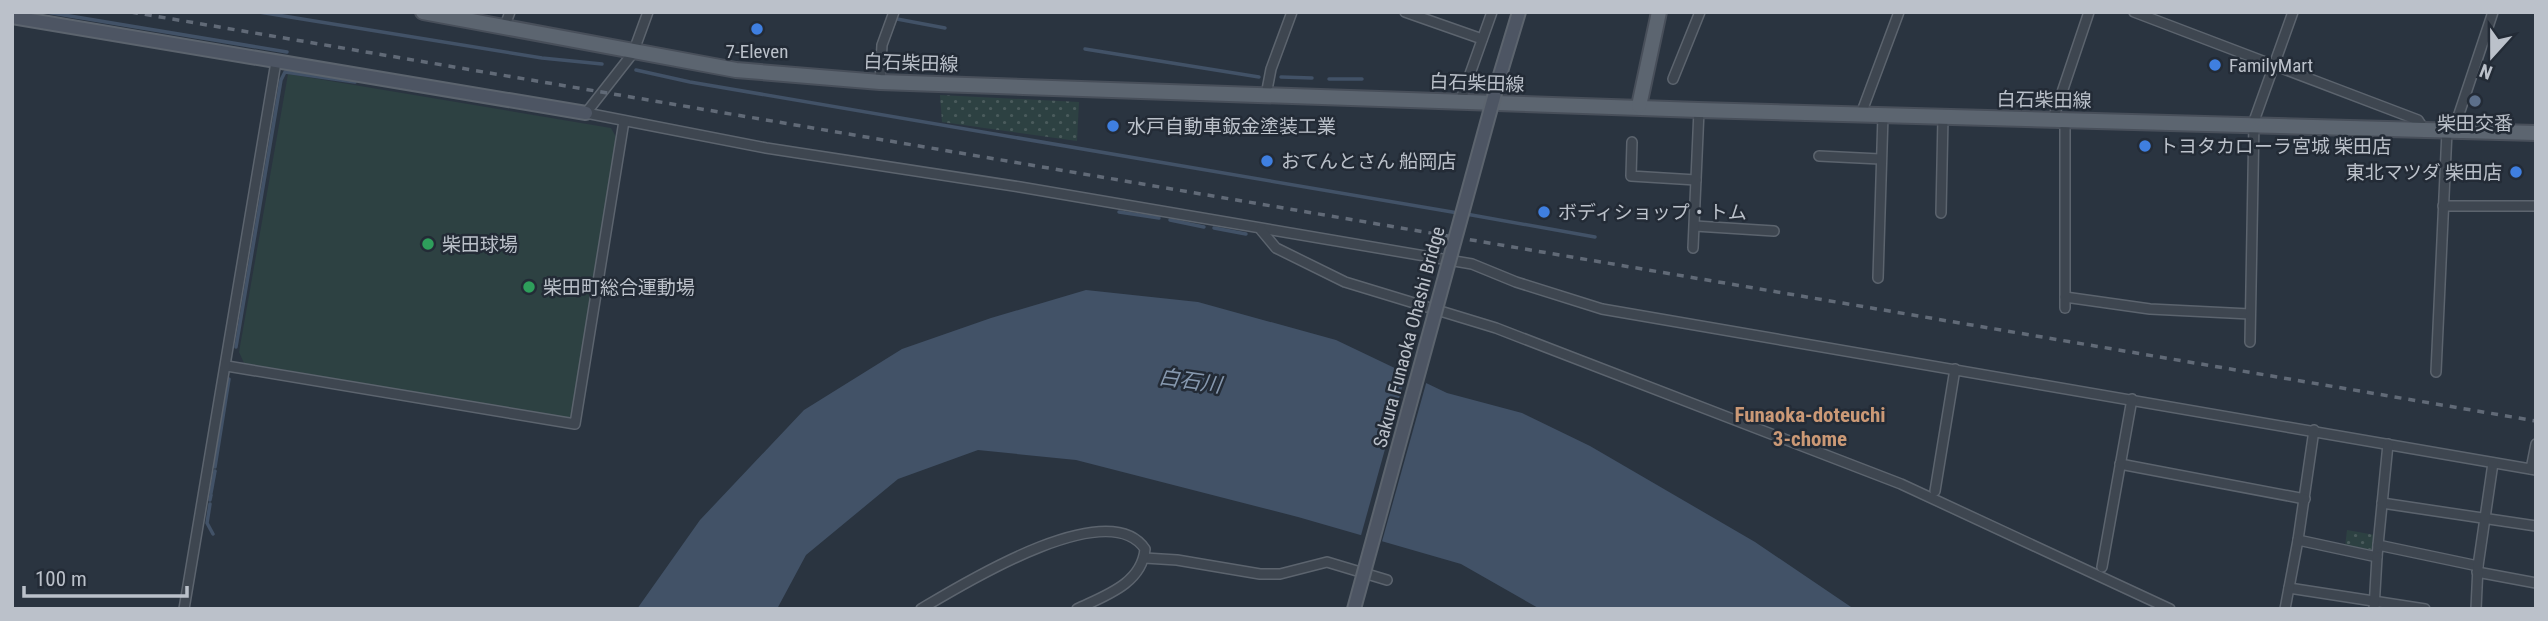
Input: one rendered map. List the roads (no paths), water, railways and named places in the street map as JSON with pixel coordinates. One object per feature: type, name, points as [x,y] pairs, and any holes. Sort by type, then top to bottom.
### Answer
[{"type":"main road","name":"白石柴田線","points":[[423,12],[736,70],[880,82],[1699,110],[2536,133]]},
{"type":"main road","name":"Sakura Funaoka Ohashi Bridge","points":[[1354,609],[1518,12]]},
{"type":"main road","points":[[1639,106],[1659,12]]},
{"type":"main road","points":[[12,18],[586,113]]},
{"type":"street","points":[[504,29],[510,12]]},
{"type":"street","points":[[648,12],[633,53],[586,113],[766,148],[1020,187],[1472,264],[1516,282],[1602,309],[2315,430],[2493,463],[2533,469],[2536,444]]},
{"type":"street","points":[[880,82],[882,44],[894,12]]},
{"type":"street","points":[[1266,95],[1271,69],[1292,12]]},
{"type":"street","points":[[1405,12],[1482,39]]},
{"type":"street","points":[[1460,102],[1492,12]]},
{"type":"street","points":[[1673,79],[1700,12]]},
{"type":"street","points":[[1861,114],[1899,12]]},
{"type":"street","points":[[2064,309],[2059,119],[2089,12]]},
{"type":"street","points":[[2134,12],[2418,120],[2425,131]]},
{"type":"street","points":[[2250,342],[2253,125],[2293,12]]},
{"type":"street","points":[[2436,372],[2443,206],[2450,132],[2493,12]]},
{"type":"street","points":[[184,609],[227,366],[276,62]]},
{"type":"street","points":[[1693,248],[1699,110]]},
{"type":"street","points":[[1878,278],[1883,115]]},
{"type":"street","points":[[1941,213],[1943,117]]},
{"type":"street","points":[[227,366],[575,424],[624,121]]},
{"type":"street","points":[[1632,142],[1631,176],[1696,180]]},
{"type":"street","points":[[1819,156],[1881,159]]},
{"type":"street","points":[[2443,206],[2536,206]]},
{"type":"street","points":[[1695,226],[1774,231]]},
{"type":"street","points":[[1261,230],[1276,248],[1345,282],[1496,328],[1901,484],[2170,609]]},
{"type":"street","points":[[2065,297],[2150,309],[2250,314]]},
{"type":"street","points":[[1935,491],[1955,369]]},
{"type":"street","points":[[2102,567],[2132,400]]},
{"type":"street","points":[[2285,609],[2315,430]]},
{"type":"street","points":[[2375,605],[2388,444]]},
{"type":"street","points":[[2476,609],[2477,569],[2493,463]]},
{"type":"street","points":[[2120,464],[2305,499]]},
{"type":"street","points":[[2382,503],[2485,516],[2536,526]]},
{"type":"street","points":[[921,609],[998,566],[1068,538],[1118,531],[1140,542],[1145,549],[1139,569],[1117,590],[1077,609]]},
{"type":"street","points":[[2298,541],[2377,557]]},
{"type":"street","points":[[2378,545],[2536,583]]},
{"type":"street","points":[[1144,558],[1177,560],[1260,574],[1280,574],[1327,562],[1387,580]]},
{"type":"street","points":[[2289,587],[2375,605],[2425,609]]},
{"type":"water","name":"白石川","points":[[1086,290],[1198,302],[1336,340],[1447,393],[1522,413],[1590,446],[1755,542],[1854,609],[1540,609],[1461,564],[1298,517],[1076,460],[978,450],[898,479],[806,555],[777,609],[637,609],[700,520],[804,410],[902,349],[991,318]]},
{"type":"waterway","points":[[46,12],[287,52]]},
{"type":"waterway","points":[[259,12],[542,58],[602,64]]},
{"type":"waterway","points":[[897,19],[945,28]]},
{"type":"waterway","points":[[1085,49],[1259,77]]},
{"type":"waterway","points":[[636,70],[690,82],[1458,213]]},
{"type":"waterway","points":[[236,347],[281,80],[285,72],[355,82]]},
{"type":"waterway","points":[[1281,77],[1312,78]]},
{"type":"waterway","points":[[1329,79],[1362,79]]},
{"type":"waterway","points":[[1119,212],[1159,218]]},
{"type":"waterway","points":[[1466,214],[1595,237]]},
{"type":"waterway","points":[[1170,220],[1204,227]]},
{"type":"waterway","points":[[1214,228],[1246,234]]},
{"type":"waterway","points":[[215,467],[229,379]]},
{"type":"waterway","points":[[211,493],[215,471]]},
{"type":"waterway","points":[[210,500],[211,495]]},
{"type":"waterway","points":[[210,504],[207,523],[213,534]]},
{"type":"railway","points":[[131,12],[2536,421]]},
{"type":"place","name":"7-Eleven","points":[[757,29]]},
{"type":"place","name":"FamilyMart","points":[[2215,65]]},
{"type":"place","name":"柴田交番","points":[[2475,101]]},
{"type":"place","name":"水戸自動車鈑金塗装工業","points":[[1113,126]]},
{"type":"place","name":"トヨタカローラ宮城 柴田店","points":[[2145,146]]},
{"type":"place","name":"おてんとさん 船岡店","points":[[1267,161]]},
{"type":"place","name":"東北マツダ 柴田店","points":[[2516,172]]},
{"type":"place","name":"ボディショップ・トム","points":[[1544,212]]},
{"type":"place","name":"柴田球場","points":[[428,244]]},
{"type":"place","name":"柴田町総合運動場","points":[[529,287]]},
{"type":"district","name":"Funaoka-doteuchi 3-chome","points":[[1810,427]]}]
